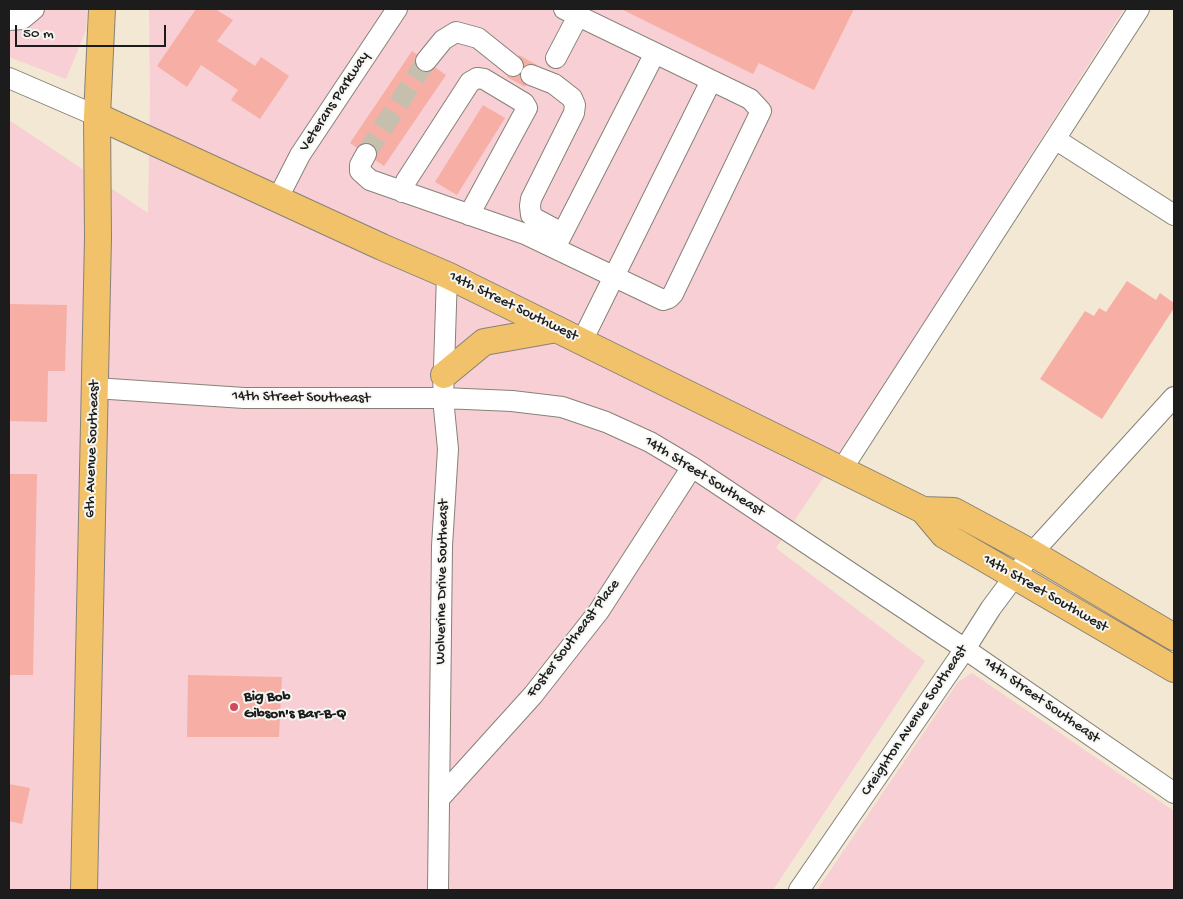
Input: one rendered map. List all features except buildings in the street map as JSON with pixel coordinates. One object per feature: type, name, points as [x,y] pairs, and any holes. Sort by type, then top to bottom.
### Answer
[{"type":"main road","name":"6th Avenue Southeast","points":[[84,890],[98,238],[97,116],[102,9]]},
{"type":"main road","name":"14th Street Southwest","points":[[97,116],[447,275],[922,510],[944,535],[1174,669]]},
{"type":"main road","points":[[444,387],[484,342],[557,329]]},
{"type":"main road","name":"14th Street Southwest","points":[[922,510],[954,511],[1032,553],[1174,638]]},
{"type":"main road","points":[[1123,607],[1160,617],[1174,618]]},
{"type":"street","points":[[9,20],[22,20],[34,9]]},
{"type":"street","name":"Veterans Parkway","points":[[278,198],[300,155],[397,9]]},
{"type":"street","points":[[842,470],[1139,9]]},
{"type":"street","points":[[531,75],[554,84],[572,98],[575,104],[574,113],[530,206],[531,215],[558,240],[614,277],[663,300],[673,294],[761,111],[750,99],[571,12],[556,58]]},
{"type":"street","points":[[426,61],[443,40],[456,32],[478,38],[491,46],[513,66]]},
{"type":"street","points":[[558,240],[655,53]]},
{"type":"street","points":[[9,78],[97,116]]},
{"type":"street","points":[[402,192],[406,182],[470,82],[477,78],[484,79],[524,103],[527,108],[470,215]]},
{"type":"street","points":[[582,341],[711,81]]},
{"type":"street","points":[[1056,139],[1174,215]]},
{"type":"street","points":[[366,154],[360,165],[360,171],[364,176],[402,192],[524,234],[558,240]]},
{"type":"street","name":"Wolverine Drive Southeast","points":[[438,890],[442,546],[448,449],[444,387],[447,275]]},
{"type":"street","name":"14th Street Southeast","points":[[95,388],[244,398],[444,387],[512,401],[562,407],[606,422],[650,442],[692,467],[966,649],[1174,793]]},
{"type":"street","name":"Creighton Avenue Southeast","points":[[800,890],[1032,553],[1174,397]]},
{"type":"street","name":"Foster Southeast Place","points":[[439,799],[533,695],[599,611],[692,467]]},
{"type":"shaded area","points":[[9,9],[87,9],[86,30],[66,79],[9,57]]},
{"type":"shaded area","points":[[149,9],[1124,9],[854,432],[776,548],[925,661],[773,890],[9,890],[9,120],[148,213]]},
{"type":"shaded area","points":[[972,673],[1174,811],[1174,890],[817,890],[958,682]]},
{"type":"tunnel","points":[[366,154],[426,61]]},
{"type":"place","name":"Big Bob Gibson's Bar-B-Q","points":[[234,707]]}]
